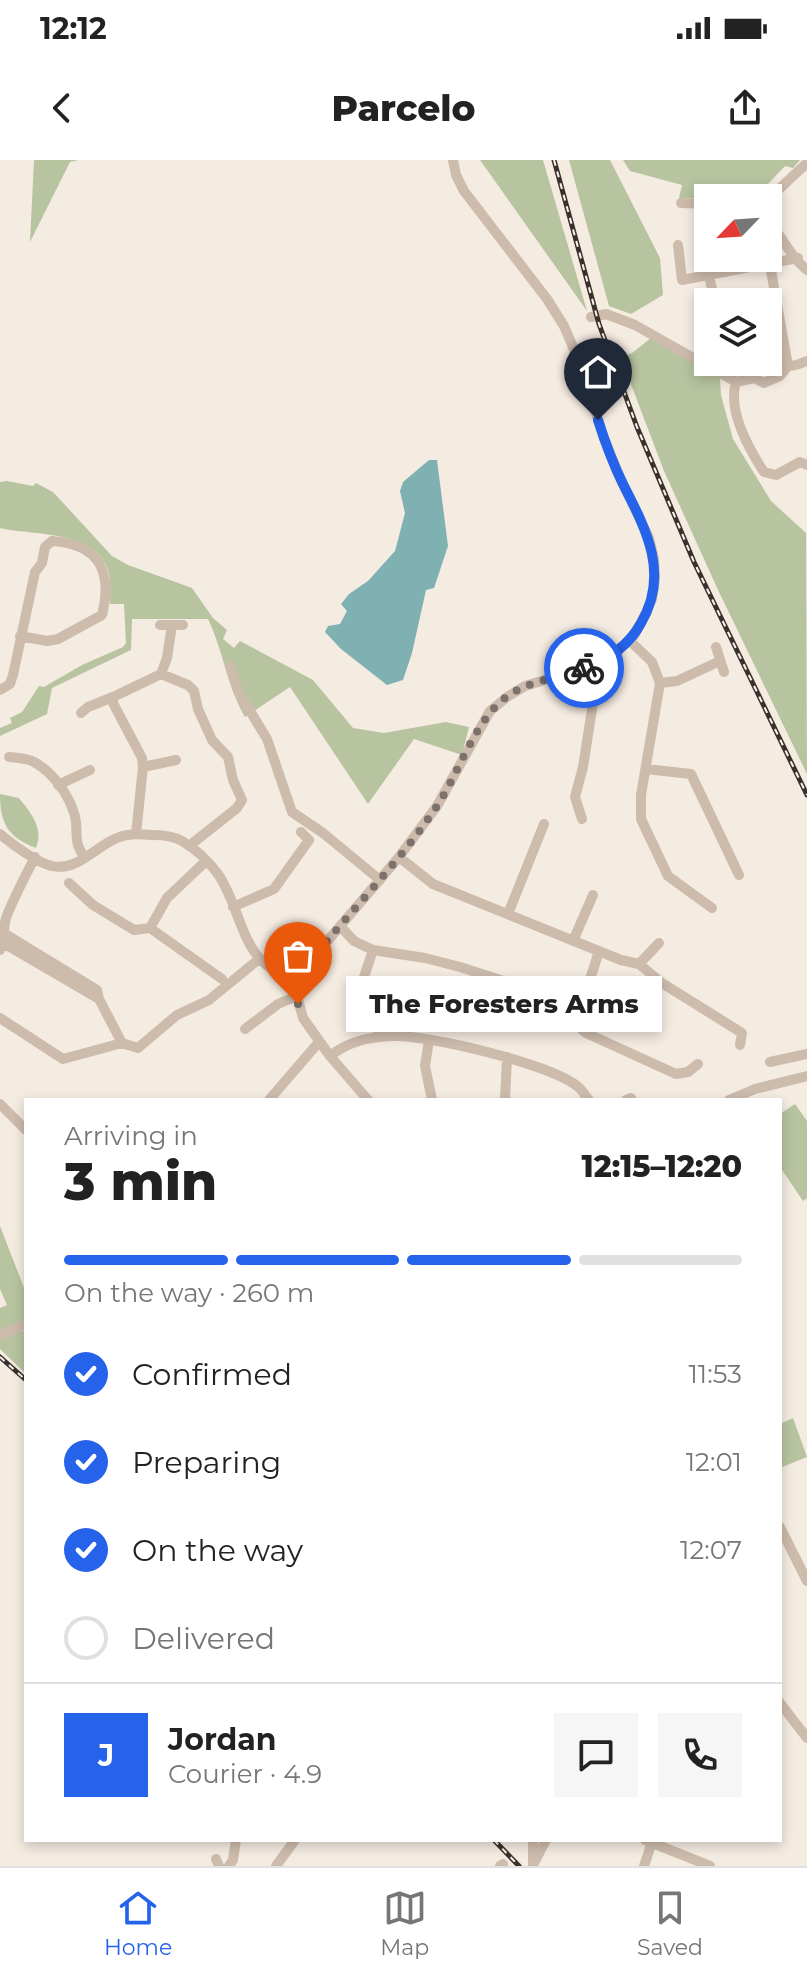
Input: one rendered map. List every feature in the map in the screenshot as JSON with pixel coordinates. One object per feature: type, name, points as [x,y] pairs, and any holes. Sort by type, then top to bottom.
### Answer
[{"type":"street","points":[[366,1098],[303,1018],[297,996],[299,979],[437,806],[490,711],[525,686],[582,669],[614,653],[629,640],[652,599],[654,559],[649,538],[609,451],[584,373],[564,326],[547,299],[464,191],[453,160]]},
{"type":"street","points":[[782,186],[807,163]]},
{"type":"street","points":[[681,203],[694,203]]},
{"type":"street","points":[[782,241],[807,270]]},
{"type":"street","points":[[678,245],[682,280],[731,272]]},
{"type":"street","points":[[782,262],[798,258],[807,248]]},
{"type":"street","points":[[709,276],[712,288]]},
{"type":"street","points":[[591,317],[606,314],[635,325],[736,382],[754,378],[764,383],[780,376],[788,366],[807,361]]},
{"type":"street","points":[[782,346],[788,366]]},
{"type":"street","points":[[736,382],[737,413],[749,448],[764,472],[776,475],[800,462],[807,465]]},
{"type":"street","points":[[0,690],[10,684],[13,675],[20,636],[35,572],[42,563],[45,547],[52,541],[73,542],[98,560],[105,572],[106,602],[102,615],[58,639],[47,641],[20,636]]},
{"type":"street","points":[[81,713],[161,674],[172,625]]},
{"type":"street","points":[[629,640],[652,662],[660,683],[639,814],[672,881],[712,908]]},
{"type":"street","points":[[660,683],[722,667],[716,647]]},
{"type":"street","points":[[230,666],[238,691],[267,739],[292,812],[380,880]]},
{"type":"street","points":[[582,669],[593,703],[583,767],[571,808],[582,819]]},
{"type":"street","points":[[161,674],[188,685],[194,691],[198,709],[212,740],[228,757],[242,800],[237,808],[189,846]]},
{"type":"street","points":[[113,697],[143,767],[136,834]]},
{"type":"street","points":[[9,757],[31,760],[47,772],[67,796],[76,819],[78,848],[85,858]]},
{"type":"street","points":[[143,767],[176,760]]},
{"type":"street","points":[[646,769],[691,774],[739,875]]},
{"type":"street","points":[[58,785],[90,770]]},
{"type":"street","points":[[508,914],[544,824]]},
{"type":"street","points":[[0,834],[54,867],[71,865],[113,839],[136,834],[170,836],[189,846],[218,874],[259,959],[275,971],[299,979]]},
{"type":"street","points":[[233,907],[274,889],[309,840]]},
{"type":"street","points":[[35,857],[5,906],[2,942],[97,990],[122,1043]]},
{"type":"street","points":[[399,857],[433,884],[573,941],[639,964],[662,983],[742,1033],[740,1045]]},
{"type":"street","points":[[69,883],[93,905],[134,930],[151,924],[167,898],[206,861]]},
{"type":"street","points":[[573,941],[593,895]]},
{"type":"street","points":[[151,924],[222,979]]},
{"type":"street","points":[[340,926],[354,941],[373,950],[460,967],[570,1002],[576,1001],[586,989],[599,951]]},
{"type":"street","points":[[639,964],[659,943]]},
{"type":"street","points":[[362,983],[373,950]]},
{"type":"street","points":[[0,1018],[63,1059],[122,1043],[134,1048],[143,1045],[177,1015],[217,995],[259,959]]},
{"type":"street","points":[[245,1029],[278,1004],[297,996]]},
{"type":"street","points":[[360,1004],[373,1002],[379,1037]]},
{"type":"street","points":[[570,1002],[571,1015],[580,1029],[676,1074],[687,1077],[698,1064]]},
{"type":"street","points":[[330,1056],[350,1043],[379,1037],[429,1040],[507,1057],[554,1074],[577,1086],[587,1098]]},
{"type":"street","points":[[429,1040],[425,1066],[432,1098]]},
{"type":"street","points":[[271,1098],[319,1042]]},
{"type":"street","points":[[770,1062],[807,1054]]},
{"type":"street","points":[[505,1098],[507,1057]]},
{"type":"street","points":[[783,1058],[788,1079]]},
{"type":"street","points":[[735,1098],[788,1079],[807,1076]]},
{"type":"street","points":[[0,1104],[24,1128]]},
{"type":"street","points":[[0,1335],[24,1325]]},
{"type":"street","points":[[782,1531],[807,1581]]},
{"type":"street","points":[[782,1706],[807,1738]]},
{"type":"street","points":[[229,1866],[236,1842]]},
{"type":"street","points":[[276,1866],[294,1842]]},
{"type":"street","points":[[533,1842],[533,1866]]},
{"type":"street","points":[[533,1866],[539,1842]]},
{"type":"street","points":[[533,1866],[545,1842]]},
{"type":"street","points":[[644,1866],[648,1842]]},
{"type":"street","points":[[650,1842],[710,1866]]},
{"type":"green space","points":[[34,160],[78,160],[70,162],[30,242]]},
{"type":"green space","points":[[480,160],[543,160],[587,311]]},
{"type":"green space","points":[[569,160],[610,160],[660,258],[663,295],[631,314],[609,306]]},
{"type":"green space","points":[[623,160],[800,160],[793,168],[785,166],[768,184],[694,184],[694,198],[679,198],[682,185],[630,171]]},
{"type":"green space","points":[[651,338],[694,363],[694,376],[720,378],[721,395],[733,439],[771,501],[806,533],[807,774],[664,471],[621,358]]},
{"type":"green space","points":[[0,482],[33,486],[36,483],[53,492],[112,556],[128,565],[192,588],[213,618],[227,630],[223,639],[234,648],[240,641],[313,680],[353,728],[384,733],[446,722],[469,727],[462,755],[414,739],[368,804],[290,687],[245,717],[208,619],[132,619],[131,650],[52,688],[47,714],[0,736],[0,728],[12,723],[10,718],[22,712],[39,686],[44,687],[126,643],[124,604],[110,604],[109,573],[103,559],[92,549],[63,537],[0,528]]},
{"type":"green space","points":[[0,794],[19,798],[32,815],[38,834],[36,848],[12,834],[8,828],[2,814]]},
{"type":"green space","points":[[795,1104],[807,1121],[807,1198],[803,1201],[782,1170],[782,1113]]},
{"type":"green space","points":[[0,1226],[24,1288],[24,1322],[19,1325],[24,1332],[24,1372],[0,1349],[0,1308],[7,1305],[0,1289]]},
{"type":"green space","points":[[793,1418],[807,1457],[782,1467],[782,1423]]},
{"type":"water","points":[[429,460],[437,460],[448,546],[434,588],[426,590],[403,680],[387,685],[341,649],[325,632],[328,626],[340,624],[347,611],[341,604],[349,594],[368,581],[395,551],[405,513],[400,491],[403,482]]},
{"type":"railway","points":[[554,160],[599,324],[637,427],[694,562],[807,795]]},
{"type":"railway","points":[[0,1357],[24,1378]]},
{"type":"railway","points":[[496,1842],[519,1866]]},
{"type":"way so far","points":[[298,1004],[299,979],[310,962],[399,857],[437,806],[490,711],[525,686],[584,668]]},
{"type":"place","name":"The Foresters Arms","points":[[298,1004]]},
{"type":"route","points":[[584,668],[614,653],[634,636],[652,599],[655,580],[649,538],[621,480],[598,420]]}]
